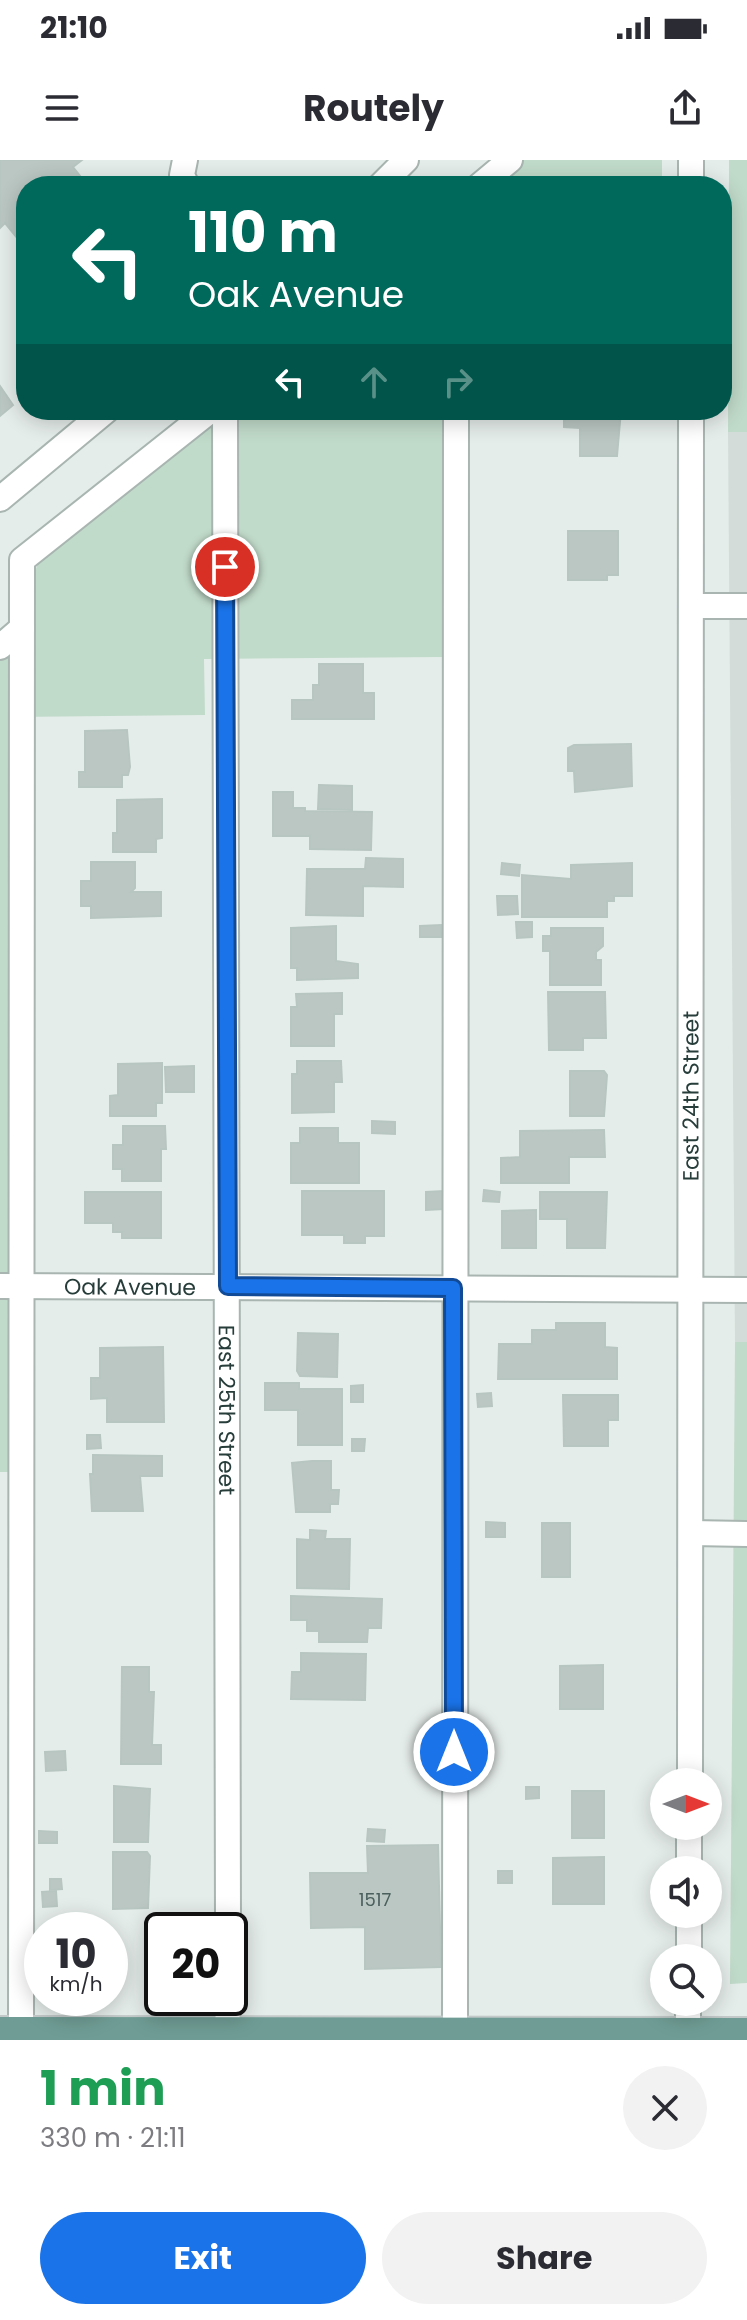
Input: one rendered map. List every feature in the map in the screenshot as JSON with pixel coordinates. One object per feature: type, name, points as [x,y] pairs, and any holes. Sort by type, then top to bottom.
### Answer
[{"type":"main road","points":[[11,2029],[227,2035],[455,2030],[688,2036],[747,2030]]},
{"type":"street","points":[[390,176],[406,160]]},
{"type":"street","points":[[491,176],[510,160]]},
{"type":"street","points":[[0,499],[95,420]]},
{"type":"street","points":[[11,2029],[11,1286],[22,560],[198,420]]},
{"type":"street","name":"East 25th Street","points":[[225,420],[228,1912]]},
{"type":"street","points":[[455,2030],[453,1288],[456,420]]},
{"type":"street","name":"East 24th Street","points":[[690,1768],[691,420]]},
{"type":"street","points":[[691,606],[747,606]]},
{"type":"street","points":[[0,647],[22,628]]},
{"type":"street","name":"Oak Avenue","points":[[11,1286],[747,1290]]},
{"type":"street","points":[[691,1533],[747,1534]]},
{"type":"shaded area","points":[[728,432],[747,432],[747,1342],[735,1342]]},
{"type":"green space","points":[[518,160],[662,160],[662,176],[499,176]]},
{"type":"green space","points":[[729,160],[747,160],[747,432],[728,432],[728,420],[732,420],[732,176],[729,176]]},
{"type":"green space","points":[[209,420],[446,420],[444,657],[204,659],[205,715],[14,717],[14,1472],[0,1472],[0,660],[16,639],[41,556]]},
{"type":"green space","points":[[735,1342],[747,1342],[747,1983],[730,1984]]},
{"type":"building","points":[[0,160],[82,160],[73,167],[80,176],[16,176],[16,237],[5,223],[0,228]]},
{"type":"building","points":[[0,386],[13,405],[0,416]]},
{"type":"building","points":[[564,420],[620,420],[617,456],[580,456],[580,428],[564,427]]},
{"type":"building","points":[[568,531],[618,531],[618,575],[607,575],[607,580],[568,580]]},
{"type":"building","points":[[319,664],[363,664],[363,693],[374,693],[374,719],[292,719],[292,700],[313,700],[313,685],[319,685]]},
{"type":"building","points":[[127,730],[130,767],[128,775],[122,775],[122,787],[79,787],[79,772],[85,772],[85,731]]},
{"type":"building","points":[[631,744],[632,786],[575,792],[574,771],[568,771],[568,748],[574,745]]},
{"type":"building","points":[[319,785],[352,786],[352,810],[318,809]]},
{"type":"building","points":[[273,792],[293,792],[293,808],[305,808],[305,811],[372,812],[371,850],[310,849],[310,836],[273,836]]},
{"type":"building","points":[[162,799],[162,838],[156,839],[156,852],[113,852],[113,833],[117,833],[117,800]]},
{"type":"building","points":[[366,858],[403,859],[403,887],[363,886],[363,916],[306,915],[307,869],[365,869]]},
{"type":"building","points":[[91,862],[135,862],[135,888],[131,892],[161,892],[161,916],[91,918],[91,906],[81,906],[81,881],[91,881]]},
{"type":"building","points":[[502,863],[520,865],[519,876],[501,874]]},
{"type":"building","points":[[632,863],[632,896],[614,896],[614,901],[607,901],[607,917],[522,917],[522,875],[571,879],[571,865]]},
{"type":"building","points":[[497,896],[517,896],[518,914],[498,915]]},
{"type":"building","points":[[516,922],[532,922],[532,937],[517,938]]},
{"type":"building","points":[[441,925],[441,937],[420,937],[420,926]]},
{"type":"building","points":[[336,926],[336,961],[358,964],[358,978],[297,980],[297,968],[291,968],[291,928]]},
{"type":"building","points":[[551,928],[603,928],[603,946],[596,952],[596,960],[601,960],[601,985],[550,985],[550,951],[543,951],[543,936],[551,936]]},
{"type":"building","points":[[548,992],[605,992],[606,1038],[583,1038],[583,1050],[549,1050]]},
{"type":"building","points":[[342,993],[342,1014],[334,1014],[334,1046],[291,1046],[291,1007],[297,1007],[296,994]]},
{"type":"building","points":[[297,1061],[341,1061],[342,1082],[334,1082],[334,1112],[292,1113],[292,1074],[297,1074]]},
{"type":"building","points":[[162,1063],[162,1103],[156,1103],[156,1116],[110,1116],[110,1096],[118,1095],[118,1064]]},
{"type":"building","points":[[194,1066],[194,1092],[166,1092],[165,1067]]},
{"type":"building","points":[[570,1071],[604,1071],[607,1075],[604,1116],[570,1116]]},
{"type":"building","points":[[372,1121],[395,1122],[395,1134],[372,1133]]},
{"type":"building","points":[[123,1126],[165,1126],[166,1149],[161,1149],[161,1181],[122,1181],[122,1169],[113,1169],[113,1145],[123,1145]]},
{"type":"building","points":[[300,1128],[338,1128],[338,1143],[359,1143],[359,1183],[291,1183],[291,1143],[300,1143]]},
{"type":"building","points":[[604,1130],[605,1157],[569,1157],[569,1183],[501,1183],[501,1158],[520,1157],[520,1131]]},
{"type":"building","points":[[484,1190],[500,1192],[499,1202],[483,1201]]},
{"type":"building","points":[[302,1191],[384,1191],[384,1236],[365,1236],[365,1243],[344,1243],[344,1235],[302,1235]]},
{"type":"building","points":[[444,1191],[444,1209],[426,1210],[426,1192]]},
{"type":"building","points":[[85,1192],[161,1192],[161,1238],[122,1238],[122,1232],[113,1232],[113,1223],[85,1223]]},
{"type":"building","points":[[540,1192],[607,1192],[605,1248],[567,1248],[567,1219],[540,1219]]},
{"type":"building","points":[[536,1210],[536,1248],[502,1248],[502,1211]]},
{"type":"building","points":[[556,1323],[605,1323],[605,1347],[617,1348],[617,1379],[498,1379],[499,1344],[532,1344],[532,1330],[556,1330]]},
{"type":"building","points":[[298,1333],[338,1334],[337,1377],[300,1376],[297,1371]]},
{"type":"building","points":[[163,1347],[164,1422],[107,1422],[107,1398],[91,1399],[91,1378],[100,1378],[100,1348]]},
{"type":"building","points":[[265,1383],[299,1383],[299,1389],[342,1389],[342,1445],[298,1445],[298,1410],[265,1410]]},
{"type":"building","points":[[363,1385],[363,1402],[351,1402],[351,1386]]},
{"type":"building","points":[[491,1393],[492,1406],[478,1407],[477,1394]]},
{"type":"building","points":[[563,1395],[618,1395],[618,1420],[608,1420],[608,1446],[564,1446]]},
{"type":"building","points":[[87,1435],[100,1435],[101,1448],[87,1449]]},
{"type":"building","points":[[352,1439],[365,1439],[364,1451],[352,1451]]},
{"type":"building","points":[[93,1455],[162,1456],[162,1476],[140,1476],[143,1511],[92,1511],[90,1474],[93,1474]]},
{"type":"building","points":[[331,1461],[331,1490],[339,1490],[338,1504],[330,1504],[330,1512],[296,1512],[292,1463]]},
{"type":"building","points":[[486,1522],[505,1523],[505,1537],[486,1537]]},
{"type":"building","points":[[542,1523],[570,1523],[570,1577],[542,1577]]},
{"type":"building","points":[[310,1530],[326,1531],[325,1539],[350,1539],[349,1589],[297,1588],[297,1539],[310,1540]]},
{"type":"building","points":[[291,1596],[382,1599],[381,1628],[368,1628],[367,1642],[319,1642],[319,1631],[307,1631],[307,1620],[291,1620]]},
{"type":"building","points":[[301,1653],[366,1654],[365,1700],[291,1699],[292,1672],[301,1672]]},
{"type":"building","points":[[603,1665],[603,1709],[560,1709],[560,1666]]},
{"type":"building","points":[[122,1667],[149,1667],[149,1692],[154,1692],[152,1745],[161,1745],[161,1764],[121,1764]]},
{"type":"building","points":[[65,1751],[66,1770],[46,1771],[45,1752]]},
{"type":"building","points":[[114,1786],[150,1789],[148,1842],[114,1842]]},
{"type":"building","points":[[526,1787],[539,1787],[539,1798],[526,1799]]},
{"type":"building","points":[[572,1791],[604,1791],[604,1838],[572,1838]]},
{"type":"building","points":[[368,1829],[385,1830],[384,1842],[367,1841]]},
{"type":"building","points":[[39,1831],[57,1832],[57,1843],[39,1843]]},
{"type":"building","points":[[438,1845],[441,1967],[365,1969],[365,1927],[311,1928],[310,1873],[368,1873],[367,1846]]},
{"type":"building","points":[[113,1852],[147,1852],[150,1856],[148,1908],[113,1909]]},
{"type":"building","points":[[604,1857],[604,1904],[553,1904],[553,1858]]},
{"type":"building","points":[[498,1871],[512,1871],[512,1883],[498,1883]]},
{"type":"building","points":[[50,1879],[61,1879],[62,1889],[50,1890]]},
{"type":"building","points":[[56,1891],[57,1906],[43,1907],[42,1892]]},
{"type":"route","points":[[225,567],[228,1286],[453,1288],[454,1752]]}]
